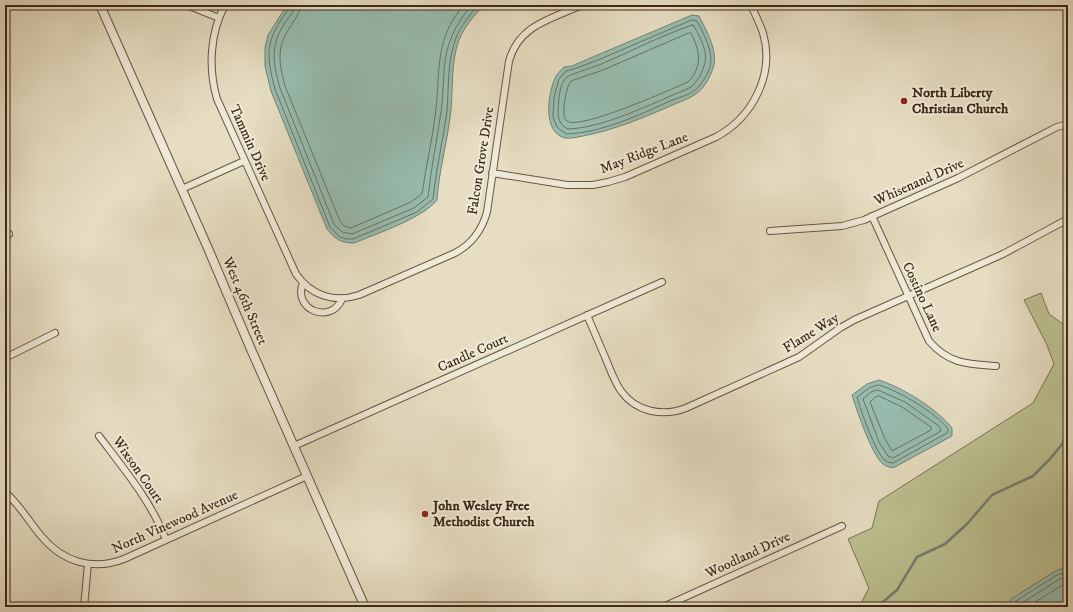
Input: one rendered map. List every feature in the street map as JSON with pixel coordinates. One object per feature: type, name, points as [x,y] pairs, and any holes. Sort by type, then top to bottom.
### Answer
[{"type":"street","name":"West 46th Street","points":[[100,5],[365,607]]},
{"type":"street","points":[[187,5],[219,18]]},
{"type":"street","name":"Tammin Drive","points":[[225,5],[219,18],[212,47],[213,81],[217,99],[292,267],[303,283]]},
{"type":"street","name":"Falcon Grove Drive","points":[[342,299],[336,308],[331,311],[320,313],[314,311],[307,307],[303,301],[301,290],[303,283],[312,290],[324,296],[342,299],[359,295],[455,252],[465,246],[476,236],[485,219],[508,61],[512,51],[517,42],[530,29],[572,7],[582,5]]},
{"type":"street","name":"May Ridge Lane","points":[[492,173],[578,186],[593,185],[618,179],[725,132],[747,112],[760,90],[764,77],[765,45],[761,28],[751,5]]},
{"type":"street","name":"Whisenand Drive","points":[[770,231],[842,226],[856,223],[958,178],[1057,127],[1068,124]]},
{"type":"street","points":[[182,189],[244,161]]},
{"type":"street","name":"Costino Lane","points":[[872,216],[925,335],[936,350],[961,362],[996,366]]},
{"type":"street","name":"Flame Way","points":[[587,315],[615,381],[625,396],[634,404],[643,409],[658,413],[668,413],[686,408],[790,361],[810,350],[847,324],[1002,254],[1068,220]]},
{"type":"street","name":"Candle Court","points":[[294,446],[662,282]]},
{"type":"street","points":[[5,358],[55,334]]},
{"type":"street","name":"Wixson Court","points":[[99,436],[140,491],[157,519],[166,540]]},
{"type":"street","name":"North Vinewood Avenue","points":[[5,492],[20,507],[48,544],[66,558],[88,564],[106,564],[117,562],[307,476]]},
{"type":"street","name":"Woodland Drive","points":[[663,607],[842,526]]},
{"type":"street","points":[[84,607],[88,564]]},
{"type":"green space","points":[[1041,293],[1049,314],[1063,324],[1068,320],[1068,566],[1054,572],[1010,600],[1012,607],[859,607],[869,588],[848,539],[872,528],[879,501],[1033,403],[1054,364],[1047,345],[1024,300]]},
{"type":"water","points":[[287,5],[484,5],[473,17],[459,40],[456,48],[453,65],[450,121],[437,200],[430,207],[398,225],[354,243],[339,240],[327,229],[271,91],[265,66],[265,48],[268,35]]},
{"type":"water","points":[[692,15],[699,16],[711,41],[714,55],[712,71],[707,82],[700,91],[683,101],[618,127],[572,138],[565,138],[558,134],[550,121],[549,102],[552,85],[555,78],[564,67],[572,66]]},
{"type":"water","points":[[879,380],[908,393],[928,406],[952,428],[952,436],[893,468],[883,464],[869,441],[852,395],[867,384]]},
{"type":"water","points":[[1068,566],[1068,607],[1012,607],[1010,600],[1054,572]]},
{"type":"waterway","points":[[877,607],[897,590],[917,557],[945,544],[967,524],[992,495],[1033,476],[1063,443],[1068,426]]},
{"type":"place","name":"North Liberty Christian Church","points":[[904,101]]},
{"type":"place","name":"John Wesley Free Methodist Church","points":[[425,514]]}]
